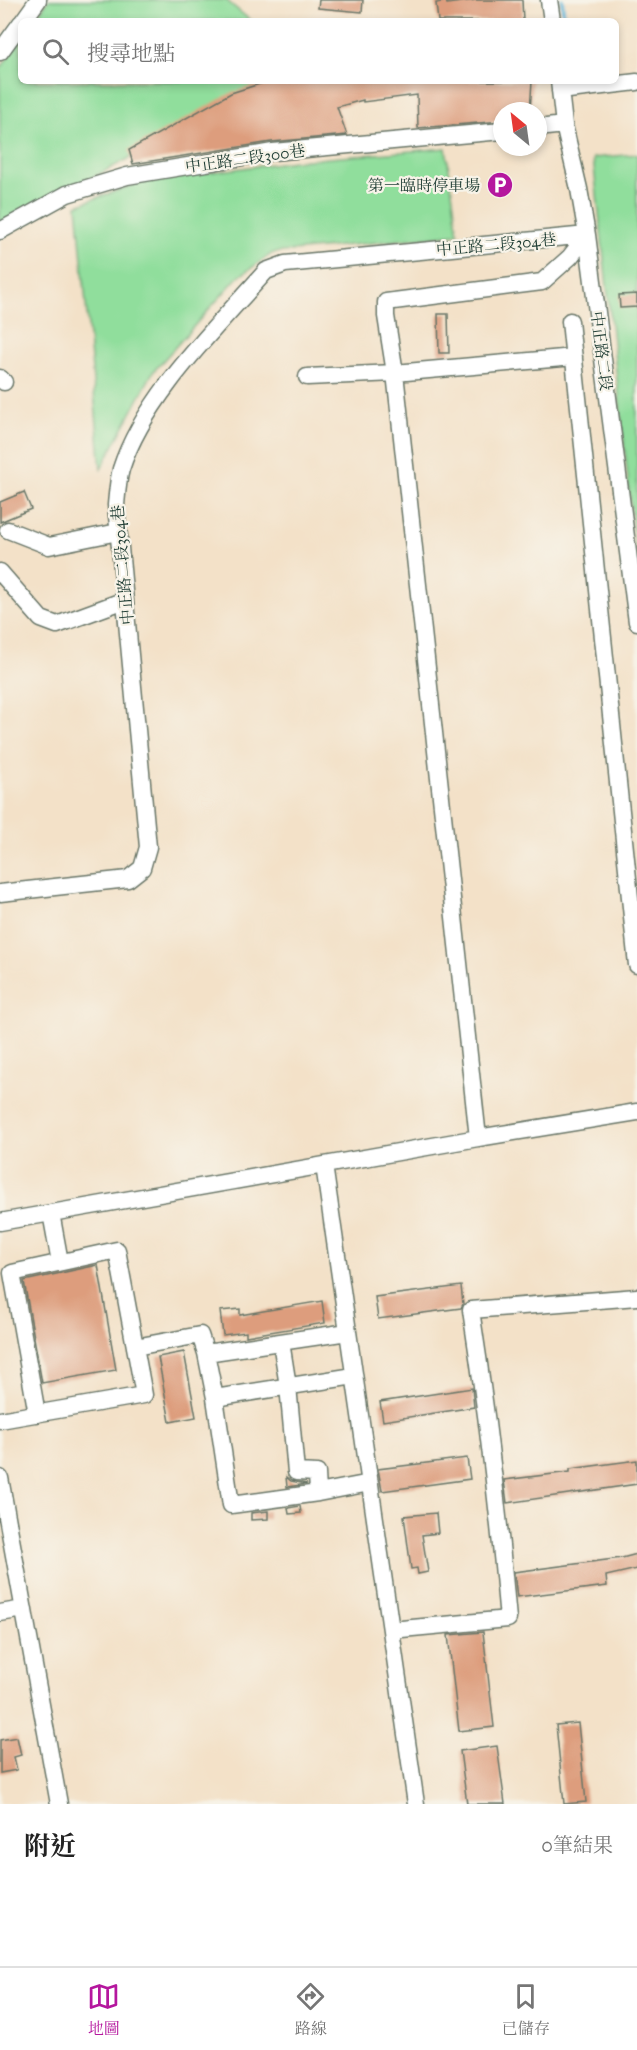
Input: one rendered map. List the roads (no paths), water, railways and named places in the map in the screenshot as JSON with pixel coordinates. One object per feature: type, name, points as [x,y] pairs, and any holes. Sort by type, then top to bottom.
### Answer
[{"type":"street","points":[[25,18],[38,0]]},
{"type":"street","points":[[549,0],[552,18]]},
{"type":"street","points":[[0,52],[18,27]]},
{"type":"street","points":[[619,83],[637,82]]},
{"type":"street","points":[[560,86],[598,84]]},
{"type":"street","name":"中正路二段","points":[[560,86],[564,125],[587,235],[637,622]]},
{"type":"street","points":[[547,127],[564,125]]},
{"type":"street","name":"中正路二段300巷","points":[[0,231],[67,194],[127,176],[273,152],[493,132]]},
{"type":"street","points":[[477,1138],[386,302],[542,282],[570,257],[587,235]]},
{"type":"street","name":"中正路二段304巷","points":[[0,893],[128,879],[141,868],[148,847],[116,505],[121,470],[138,430],[163,389],[266,271],[285,264],[587,235]]},
{"type":"street","points":[[570,321],[637,965]]},
{"type":"street","points":[[307,377],[395,373],[574,357]]},
{"type":"street","points":[[9,530],[49,546],[118,532]]},
{"type":"street","points":[[0,572],[41,619],[57,625],[125,600]]},
{"type":"street","points":[[0,1222],[637,1112]]},
{"type":"street","points":[[324,1165],[416,1804]]},
{"type":"street","points":[[51,1213],[60,1262]]},
{"type":"street","points":[[0,1420],[37,1414],[144,1395],[117,1250],[12,1273],[37,1414]]},
{"type":"street","points":[[391,1630],[508,1619],[483,1385],[471,1310],[637,1297]]},
{"type":"street","points":[[206,1353],[348,1332]]},
{"type":"street","points":[[135,1347],[200,1335],[215,1398],[231,1505],[370,1483]]},
{"type":"street","points":[[280,1342],[288,1386],[296,1472],[317,1473],[318,1493]]},
{"type":"street","points":[[215,1398],[354,1376]]},
{"type":"street","points":[[0,1478],[59,1804]]},
{"type":"street","points":[[0,1613],[24,1609]]},
{"type":"waterway","points":[[562,0],[564,18]]},
{"type":"place","name":"第一臨時停車場","points":[[500,185]]}]
